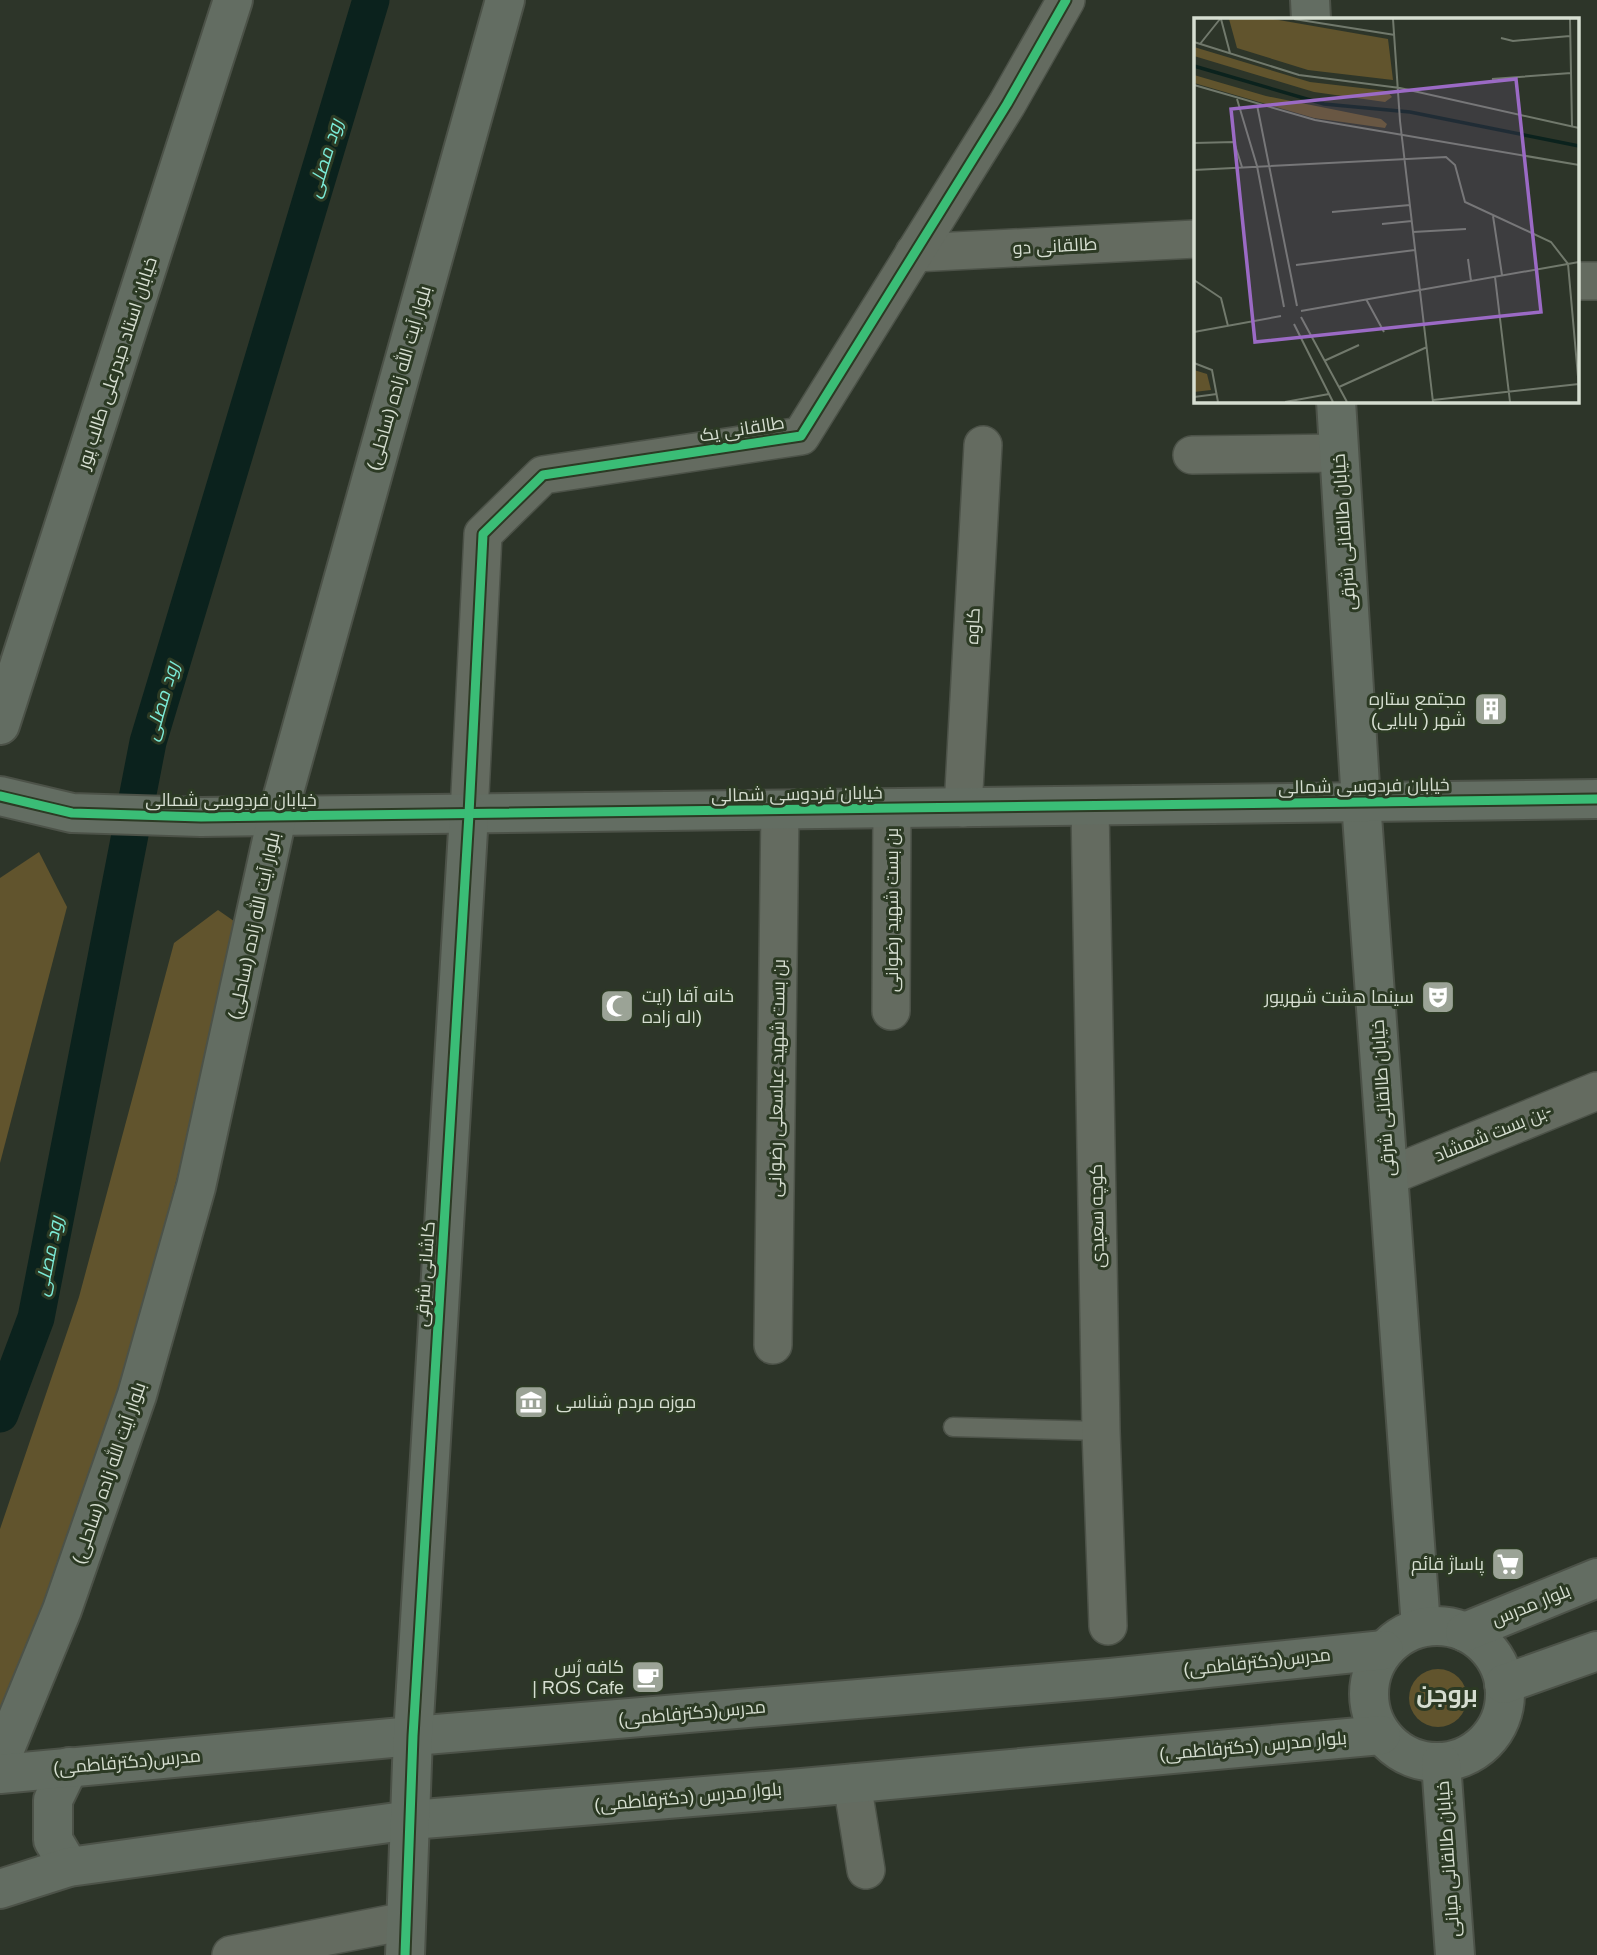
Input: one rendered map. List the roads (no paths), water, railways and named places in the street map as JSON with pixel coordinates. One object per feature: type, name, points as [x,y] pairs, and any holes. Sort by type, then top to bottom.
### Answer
[{"type":"main road","name":"خیابان استاد حیدرعلی طالب پور","points":[[0,725],[233,0]]},
{"type":"main road","name":"بلوار آیت الله زاده (ساحلی)","points":[[0,1761],[62,1610],[137,1395],[196,1188],[277,817],[505,0]]},
{"type":"main road","points":[[1310,0],[1311,18]]},
{"type":"main road","name":"خیابان طالقانی شرقی","points":[[1336,402],[1361,802],[1421,1627]]},
{"type":"main road","name":"خیابان فردوسی شمالی","points":[[0,796],[72,813],[201,817],[1597,799]]},
{"type":"main road","name":"کاشانی شرقی","points":[[405,1938],[413,1736],[469,814]]},
{"type":"main road","name":"بلوار مدرس","points":[[1465,1632],[1597,1578]]},
{"type":"main road","points":[[1444,1625],[1465,1632],[1484,1644],[1497,1662],[1504,1684],[1504,1707],[1496,1728],[1482,1746],[1463,1758],[1440,1763],[1418,1760],[1397,1750],[1381,1735],[1371,1714],[1368,1692],[1372,1670],[1384,1650],[1401,1635],[1421,1627],[1444,1625]]},
{"type":"main road","name":"مدرس(دکترفاطمی)","points":[[0,1773],[1096,1679],[1384,1650]]},
{"type":"main road","points":[[1504,1684],[1597,1651]]},
{"type":"main road","name":"بلوار مدرس (دکترفاطمی)","points":[[0,1889],[69,1867],[411,1820],[1381,1735]]},
{"type":"main road","name":"خیابان طالقانی میانی","points":[[1440,1763],[1455,1955]]},
{"type":"main road","points":[[69,1767],[53,1800],[53,1840],[69,1867]]},
{"type":"street","name":"طالقانی یک","points":[[469,814],[483,534],[543,475],[801,436],[1007,104],[1066,0]]},
{"type":"street","name":"طالقانی دو","points":[[914,253],[1194,239]]},
{"type":"street","name":"کاوه","points":[[963,808],[983,445]]},
{"type":"street","points":[[1192,455],[1339,453]]},
{"type":"street","name":"کوچه سعیدی","points":[[1090,806],[1101,1431],[1108,1626]]},
{"type":"street","name":"بن بست شهید رضوانی","points":[[891,1011],[892,808]]},
{"type":"street","name":"بن بست شهید عباسعلی رضوانی","points":[[773,1345],[780,810]]},
{"type":"street","name":"بن بست شمشاد-","points":[[1389,1176],[1597,1091]]},
{"type":"street","points":[[852,1783],[866,1870]]},
{"type":"street","points":[[231,1955],[405,1938]]},
{"type":"lane","points":[[953,1427],[1101,1431]]},
{"type":"waterway","name":"رود مصلی","points":[[0,1414],[36,1318],[148,742],[371,0]]},
{"type":"place","name":"مجتمع ستاره شهر ( بابایی)","points":[[1491,709]]},
{"type":"place","name":"سینما هشت شهریور","points":[[1438,997]]},
{"type":"place","name":"خانه آقا (ایت اله زاده)","points":[[617,1006]]},
{"type":"place","name":"موزه مردم شناسی","points":[[531,1402]]},
{"type":"place","name":"پاساژ قائم","points":[[1508,1564]]},
{"type":"place","name":"کافه رُس | ROS Cafe","points":[[648,1677]]},
{"type":"district","name":"بروجن","points":[[1447,1694]]}]
